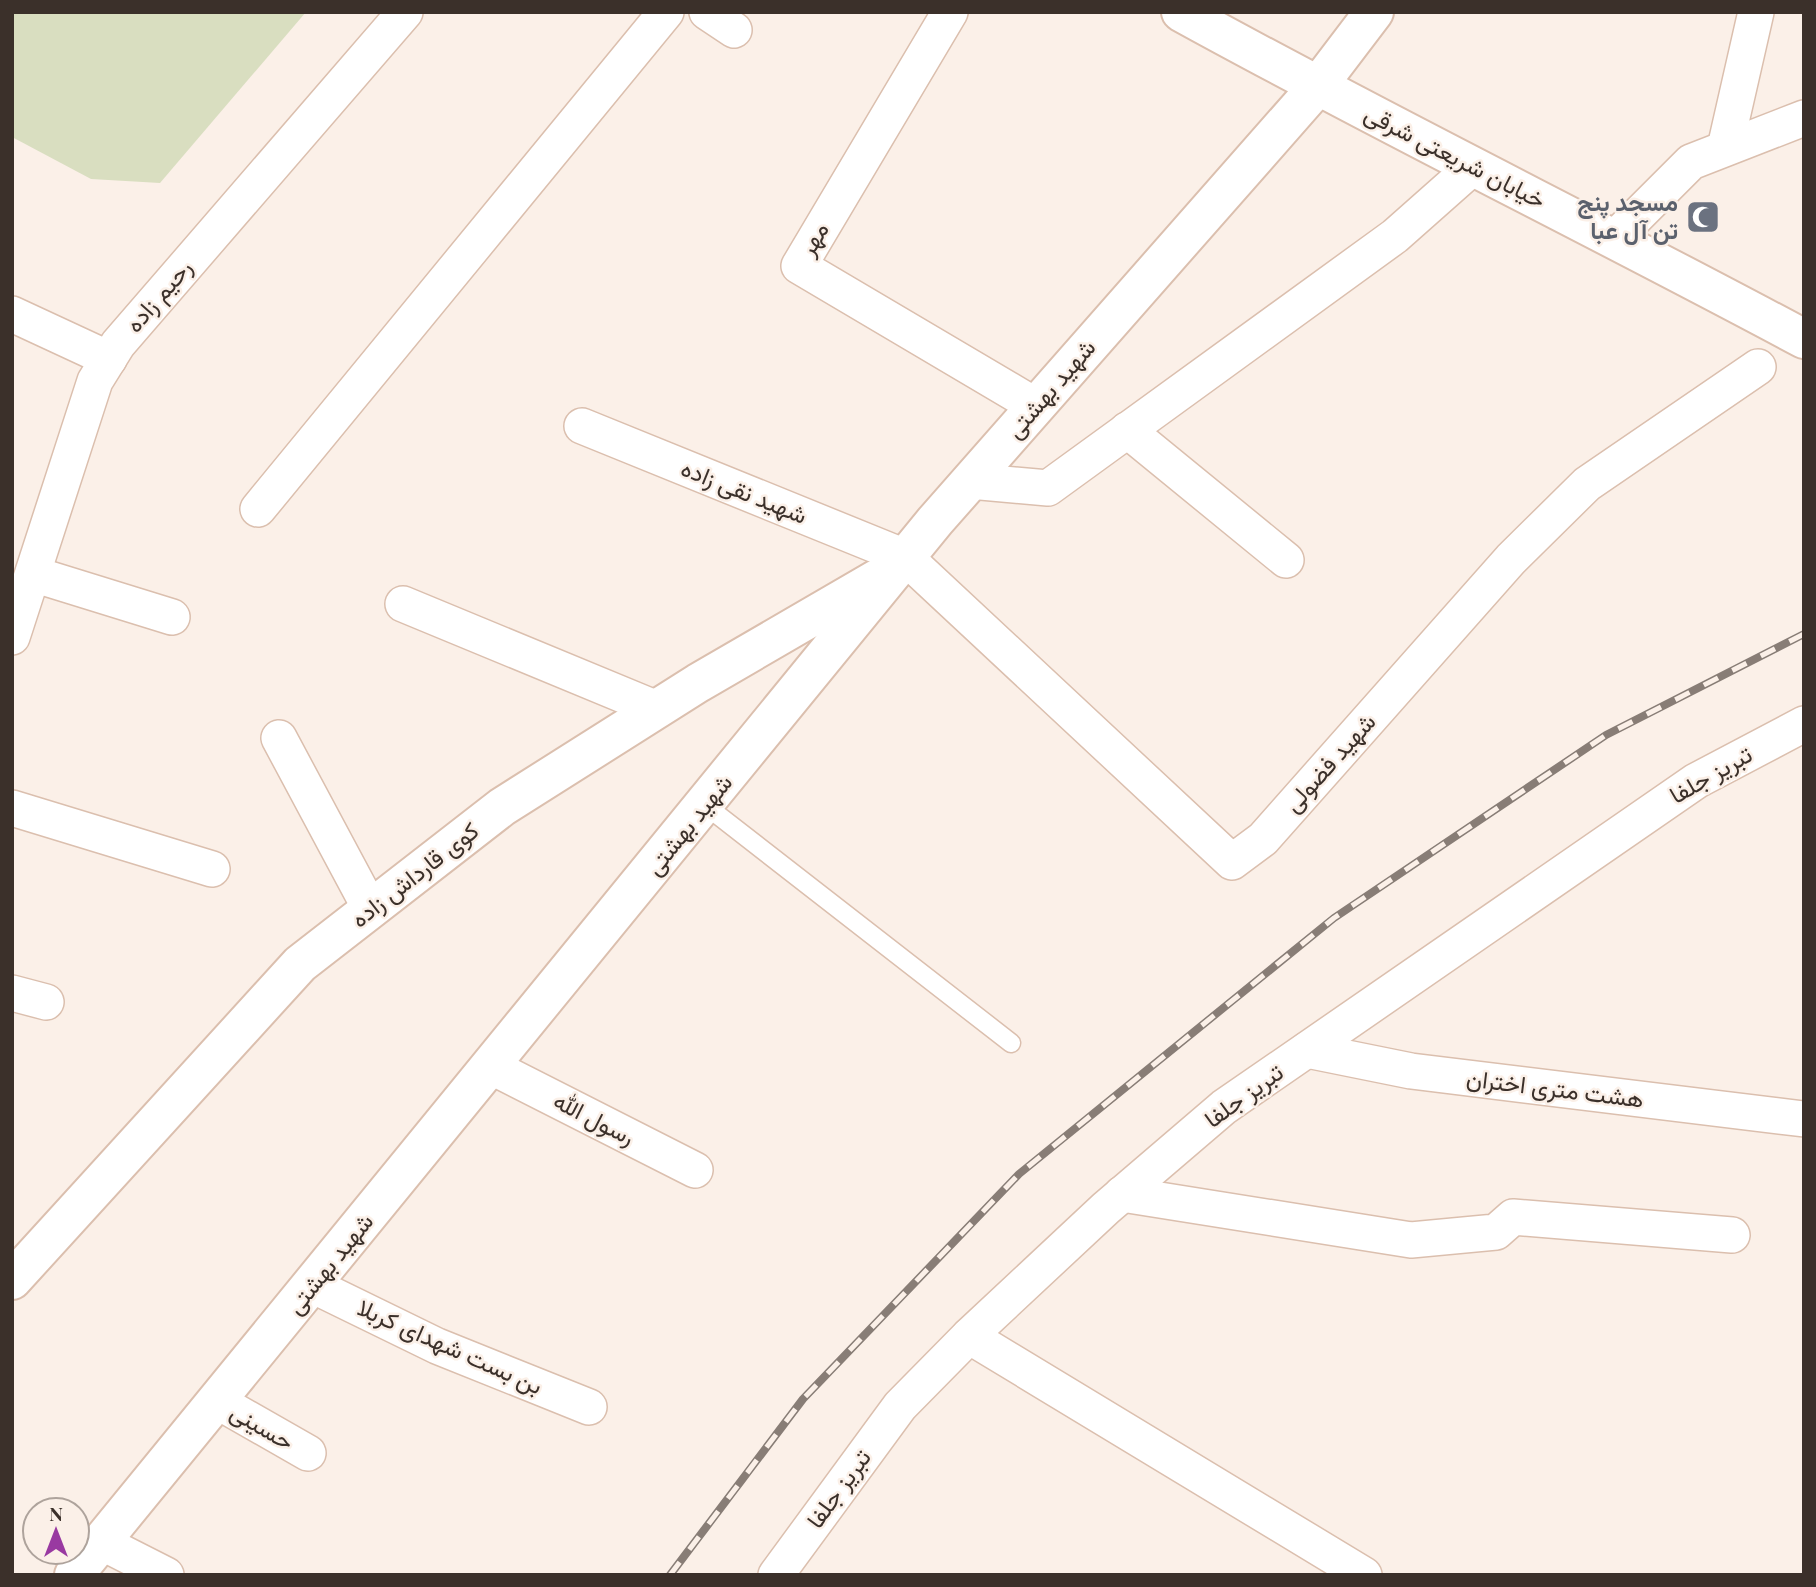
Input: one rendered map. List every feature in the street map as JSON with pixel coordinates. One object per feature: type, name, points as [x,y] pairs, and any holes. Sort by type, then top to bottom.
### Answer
[{"type":"street","name":"رحیم زاده","points":[[12,637],[27,562],[95,381],[118,344],[405,12]]},
{"type":"street","points":[[258,509],[666,12]]},
{"type":"street","name":"مهر","points":[[950,12],[799,266],[1036,406]]},
{"type":"street","name":"خیابان شریعتی شرقی","points":[[1181,12],[1317,87],[1615,238],[1804,339]]},
{"type":"street","name":"شهید بهشتی","points":[[74,1575],[492,1067],[901,563],[1317,87],[1374,12]]},
{"type":"street","points":[[1725,148],[1756,12]]},
{"type":"street","points":[[1615,238],[1691,162],[1804,118]]},
{"type":"street","points":[[970,481],[1048,488],[1395,236],[1474,166]]},
{"type":"street","points":[[12,314],[109,359]]},
{"type":"street","name":"شهید فضولی","points":[[901,563],[1231,862],[1263,839],[1511,559],[1587,484],[1758,367]]},
{"type":"street","name":"شهید نقی زاده","points":[[582,426],[901,563]]},
{"type":"street","points":[[1127,430],[1286,560]]},
{"type":"street","points":[[27,562],[172,617]]},
{"type":"street","name":"کوی قارداش زاده","points":[[12,1280],[300,964],[502,807],[657,709],[901,563]]},
{"type":"street","points":[[403,604],[657,709]]},
{"type":"street","name":"تبریز جلفا","points":[[776,1575],[900,1406],[969,1336],[1122,1194],[1224,1107],[1696,781],[1804,724]]},
{"type":"street","points":[[279,737],[371,910]]},
{"type":"street","points":[[12,808],[212,869]]},
{"type":"street","points":[[12,993],[46,1002]]},
{"type":"street","name":"هشت متری اختران","points":[[1307,1050],[1411,1071],[1804,1119]]},
{"type":"street","name":"رسول الله","points":[[492,1067],[695,1170]]},
{"type":"street","points":[[1122,1194],[1411,1240],[1496,1232],[1513,1217],[1732,1235]]},
{"type":"street","name":"بن بست شهدای کربلا","points":[[312,1285],[437,1346],[589,1407]]},
{"type":"street","points":[[969,1336],[1364,1575]]},
{"type":"street","name":"حسینی","points":[[217,1401],[308,1453]]},
{"type":"street","points":[[101,1542],[166,1575]]},
{"type":"lane","points":[[705,804],[1011,1042]]},
{"type":"green space","points":[[12,12],[306,12],[160,183],[91,179],[12,137]]},
{"type":"railway","points":[[670,1575],[803,1399],[1019,1174],[1334,918],[1606,735],[1804,634]]},
{"type":"place","name":"مسجد پنج تن آل عبا","points":[[1703,217]]}]
